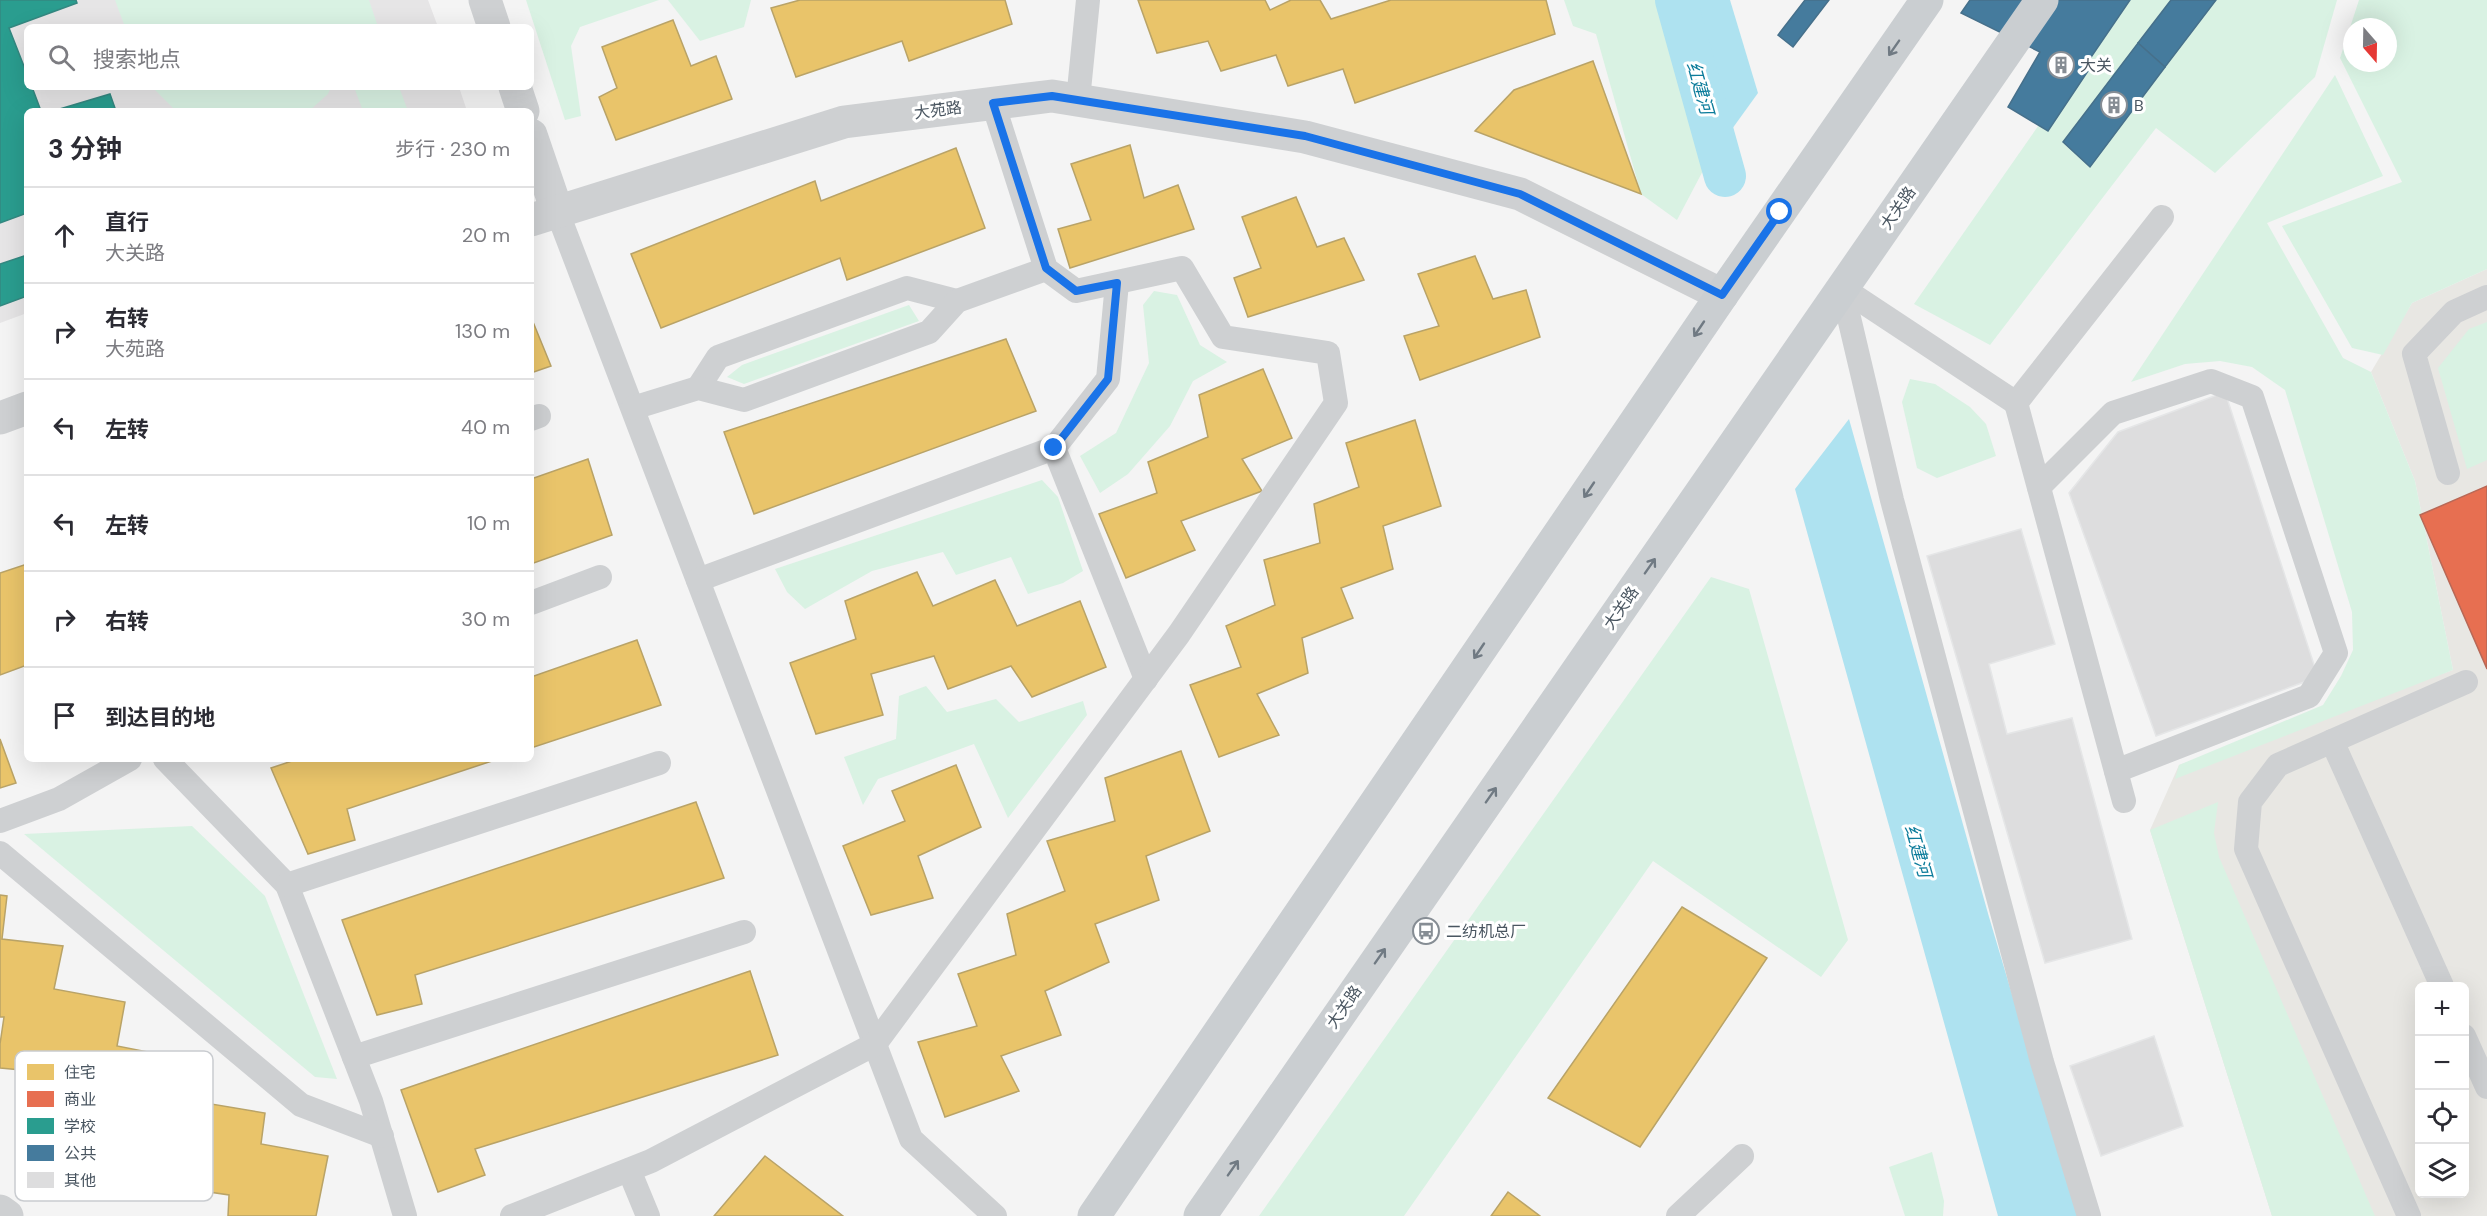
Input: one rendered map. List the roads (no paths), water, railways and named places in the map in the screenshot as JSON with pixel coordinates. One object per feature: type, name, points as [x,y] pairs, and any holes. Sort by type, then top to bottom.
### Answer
[{"type":"main road","points":[[1094,1216],[1722,295],[1927,0]]},
{"type":"main road","name":"大关路","points":[[1200,1216],[2042,0]]},
{"type":"street","points":[[484,0],[493,24]]},
{"type":"street","points":[[516,90],[522,108]]},
{"type":"street","name":"大苑路","points":[[544,215],[844,122],[1052,96],[1305,136],[1520,194],[1722,295]]},
{"type":"street","points":[[534,153],[544,215]]},
{"type":"street","points":[[0,418],[24,409]]},
{"type":"street","points":[[0,1211],[7,1216]]},
{"type":"lane","points":[[1078,100],[1088,0]]},
{"type":"lane","points":[[512,1216],[651,1161],[875,1044],[1179,634],[1336,403],[1328,353],[1223,337],[1182,268],[1076,291],[1046,268],[993,103]]},
{"type":"lane","points":[[544,215],[633,408],[911,1139],[995,1216]]},
{"type":"lane","points":[[2016,403],[2163,217]]},
{"type":"lane","points":[[633,408],[698,388],[744,400],[929,332],[957,301],[1046,268]]},
{"type":"lane","points":[[698,580],[1054,448],[1108,379],[1117,283]]},
{"type":"lane","points":[[698,388],[718,357],[907,288],[957,301]]},
{"type":"lane","points":[[1842,288],[2016,403],[2124,801]]},
{"type":"lane","points":[[1842,288],[1892,500],[2042,1062],[2089,1216]]},
{"type":"lane","points":[[2448,473],[2414,354],[2454,312],[2487,297]]},
{"type":"lane","points":[[2039,488],[2112,413],[2211,381],[2252,397],[2336,653],[2309,696],[2116,771]]},
{"type":"lane","points":[[1054,448],[1146,679]]},
{"type":"lane","points":[[534,602],[600,577]]},
{"type":"lane","points":[[2409,1216],[2246,849],[2250,802],[2278,765],[2466,682]]},
{"type":"lane","points":[[2332,741],[2440,982]]},
{"type":"lane","points":[[0,820],[59,799],[125,762]]},
{"type":"lane","points":[[168,762],[287,885],[371,1101],[405,1216]]},
{"type":"lane","points":[[287,885],[659,763]]},
{"type":"lane","points":[[0,853],[302,1105],[382,1136]]},
{"type":"lane","points":[[354,1057],[744,932]]},
{"type":"lane","points":[[2469,1047],[2487,1087]]},
{"type":"lane","points":[[1678,1216],[1742,1156]]},
{"type":"lane","points":[[629,1170],[648,1216]]},
{"type":"water","points":[[1660,0],[1730,0],[1758,93],[1706,165]]},
{"type":"water","points":[[1849,419],[1989,917],[2078,1216],[1998,1216],[1795,489]]},
{"type":"waterway","name":"红建河","points":[[1676,0],[1725,176]]},
{"type":"place","name":"大关","points":[[2061,65]]},
{"type":"place","name":"B","points":[[2114,105]]},
{"type":"place","name":"二纺机总厂","points":[[1426,931]]}]
